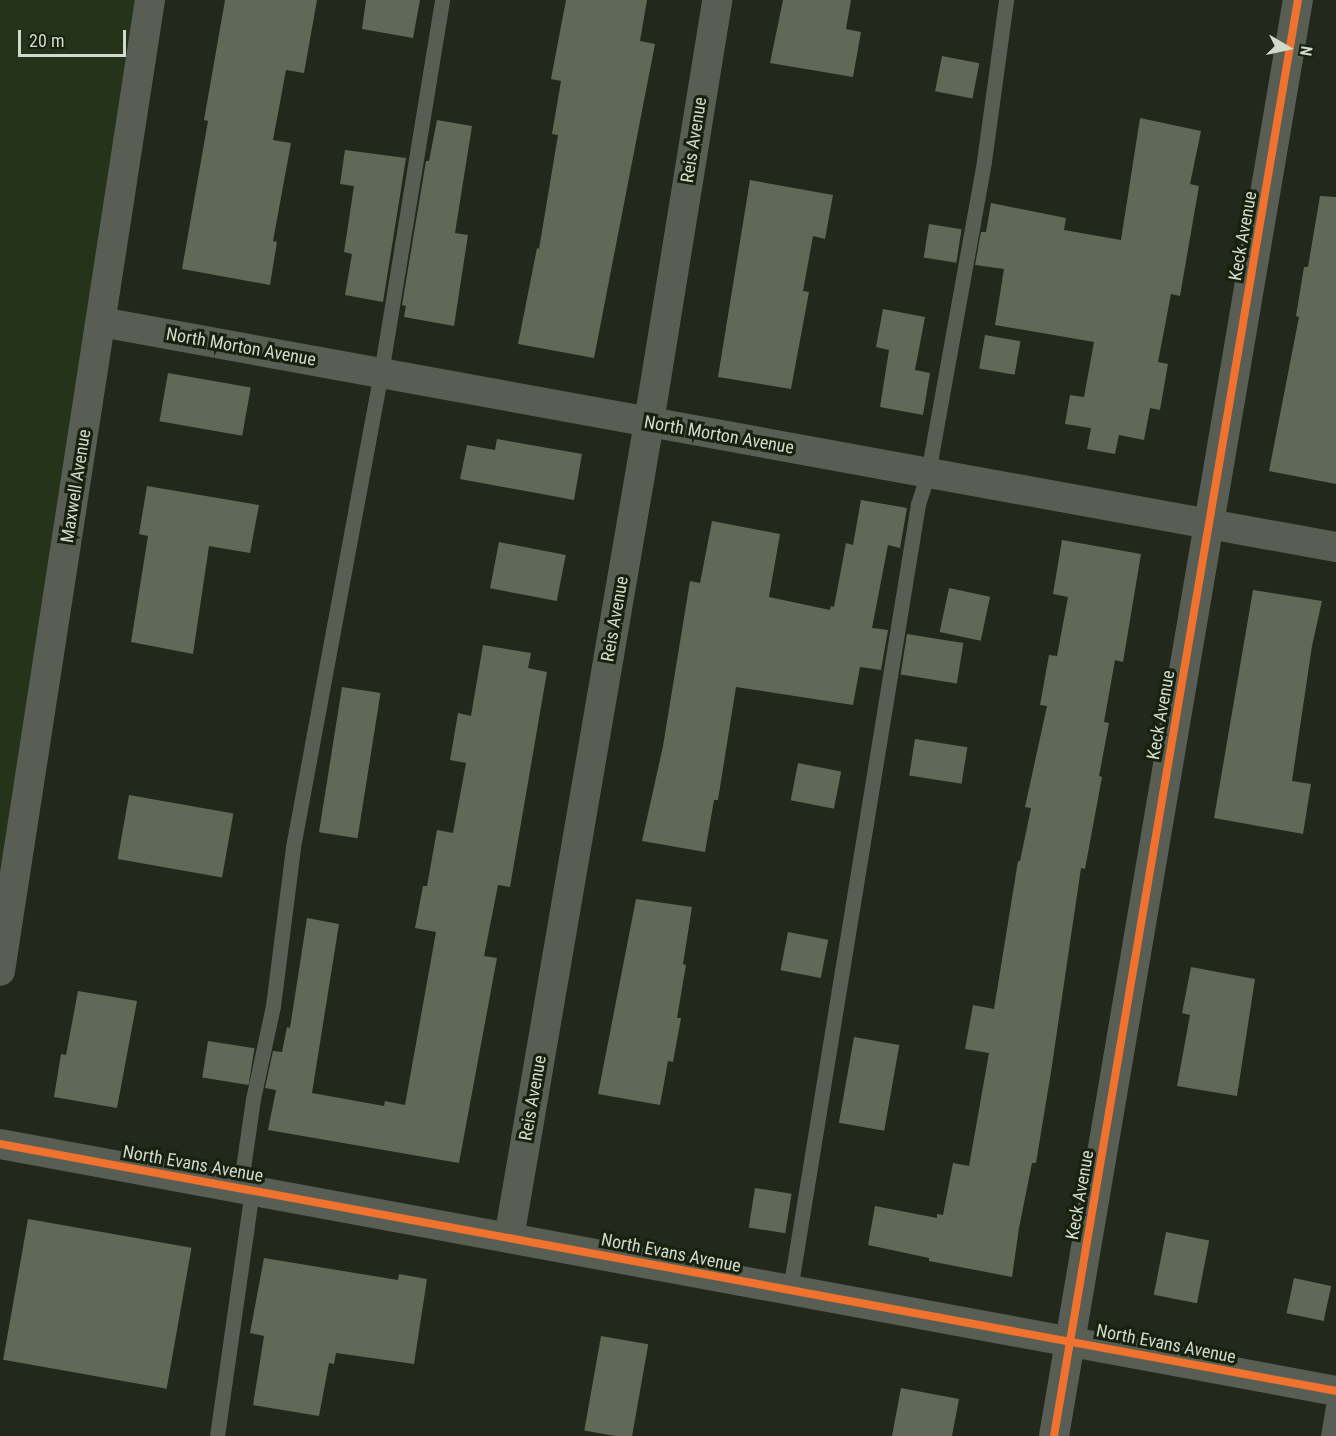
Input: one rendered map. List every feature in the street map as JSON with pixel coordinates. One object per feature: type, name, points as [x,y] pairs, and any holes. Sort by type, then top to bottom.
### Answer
[{"type":"street","name":"Maxwell Avenue","points":[[0,971],[150,0]]},
{"type":"street","name":"Reis Avenue","points":[[509,1238],[649,422],[717,0]]},
{"type":"street","name":"Keck Avenue","points":[[1054,1436],[1298,0]]},
{"type":"street","name":"North Morton Avenue","points":[[101,322],[1336,547]]},
{"type":"street","name":"North Evans Avenue","points":[[0,1144],[1336,1390]]},
{"type":"lane","points":[[217,1436],[246,1190],[253,1099],[273,1006],[293,847],[381,373],[442,0]]},
{"type":"lane","points":[[790,1290],[916,516],[928,473],[984,161],[1006,0]]},
{"type":"lane","points":[[1328,1436],[1336,1390]]},
{"type":"shaded area","points":[[0,0],[148,0],[0,958]]},
{"type":"building","points":[[225,0],[317,0],[304,73],[286,70],[273,140],[291,143],[273,241],[277,242],[270,285],[182,269],[208,121],[204,120]]},
{"type":"building","points":[[366,0],[420,0],[413,38],[362,29]]},
{"type":"building","points":[[566,0],[647,0],[640,41],[655,44],[594,358],[518,344],[537,248],[539,249],[558,135],[552,134],[561,81],[551,79]]},
{"type":"building","points":[[783,0],[851,0],[846,29],[861,32],[853,77],[770,63]]},
{"type":"building","points":[[942,56],[979,63],[972,99],[935,91]]},
{"type":"building","points":[[1140,118],[1201,131],[1190,184],[1199,186],[1180,296],[1171,294],[1158,362],[1168,364],[1160,410],[1150,408],[1144,440],[1119,435],[1115,454],[1087,449],[1091,428],[1065,424],[1070,395],[1084,397],[1094,342],[995,325],[1004,269],[975,265],[981,232],[986,232],[991,203],[1066,218],[1064,230],[1121,240]]},
{"type":"building","points":[[437,120],[472,126],[455,233],[468,235],[454,326],[404,317],[406,306],[402,305],[426,161],[429,161]]},
{"type":"building","points":[[345,150],[406,158],[383,302],[345,295],[352,254],[344,252],[354,186],[340,184]]},
{"type":"building","points":[[750,180],[833,195],[825,239],[813,236],[803,291],[809,292],[791,389],[718,377]]},
{"type":"building","points":[[1320,196],[1336,197],[1336,484],[1269,471],[1299,317],[1296,316],[1304,267],[1308,267]]},
{"type":"building","points":[[929,224],[962,229],[956,263],[924,258]]},
{"type":"building","points":[[883,309],[925,317],[915,370],[930,373],[923,415],[880,407],[889,350],[876,347]]},
{"type":"building","points":[[985,335],[1020,341],[1015,375],[979,368]]},
{"type":"building","points":[[168,373],[251,388],[242,436],[159,421]]},
{"type":"building","points":[[497,439],[582,454],[574,500],[460,479],[467,445],[495,450]]},
{"type":"building","points":[[147,486],[259,505],[250,553],[209,546],[193,654],[131,642],[148,536],[139,534]]},
{"type":"building","points":[[861,500],[907,508],[900,548],[888,545],[872,628],[888,630],[881,670],[860,667],[853,705],[736,687],[718,800],[714,800],[705,852],[642,841],[663,746],[690,581],[700,583],[712,521],[780,534],[769,597],[830,610],[831,606],[834,607],[846,543],[853,545]]},
{"type":"building","points":[[1062,540],[1141,554],[1123,662],[1115,660],[1104,722],[1109,723],[1099,776],[1102,777],[1085,869],[1081,868],[1036,1163],[1032,1163],[1012,1277],[929,1261],[929,1258],[868,1245],[875,1206],[937,1218],[937,1214],[943,1215],[953,1163],[969,1166],[989,1053],[965,1049],[973,1005],[994,1009],[1018,861],[1020,861],[1031,808],[1025,807],[1047,706],[1040,705],[1049,655],[1057,656],[1068,597],[1053,594]]},
{"type":"building","points":[[499,542],[566,555],[557,601],[490,588]]},
{"type":"building","points":[[949,588],[990,597],[981,641],[940,632]]},
{"type":"building","points":[[1253,590],[1322,601],[1312,646],[1292,781],[1311,784],[1303,834],[1214,818]]},
{"type":"building","points":[[907,634],[963,643],[957,683],[901,674]]},
{"type":"building","points":[[483,645],[531,653],[528,668],[547,672],[510,887],[498,885],[484,956],[497,958],[459,1163],[268,1130],[276,1090],[265,1088],[273,1051],[282,1052],[287,1027],[290,1028],[307,918],[339,924],[312,1093],[384,1106],[385,1101],[405,1105],[436,932],[415,928],[423,886],[427,886],[437,830],[453,833],[466,763],[450,760],[458,713],[471,716]]},
{"type":"building","points":[[342,687],[381,693],[358,838],[319,832]]},
{"type":"building","points":[[915,739],[967,747],[962,784],[909,776]]},
{"type":"building","points":[[798,763],[841,771],[834,809],[791,800]]},
{"type":"building","points":[[129,795],[233,813],[222,877],[118,859]]},
{"type":"building","points":[[636,899],[692,907],[683,964],[686,965],[677,1018],[681,1018],[673,1062],[668,1061],[660,1105],[598,1094]]},
{"type":"building","points":[[788,932],[828,940],[821,978],[781,970]]},
{"type":"building","points":[[1191,967],[1255,979],[1237,1096],[1177,1086],[1190,1015],[1182,1013]]},
{"type":"building","points":[[78,991],[137,1001],[117,1108],[54,1097],[61,1054],[66,1055]]},
{"type":"building","points":[[854,1037],[899,1045],[884,1131],[839,1123]]},
{"type":"building","points":[[208,1041],[254,1048],[249,1085],[202,1078]]},
{"type":"building","points":[[755,1188],[792,1194],[785,1233],[749,1228]]},
{"type":"building","points":[[28,1219],[191,1248],[167,1389],[3,1360]]},
{"type":"building","points":[[1166,1232],[1209,1240],[1197,1303],[1154,1295]]},
{"type":"building","points":[[264,1258],[398,1280],[399,1274],[427,1279],[414,1364],[336,1353],[334,1364],[329,1363],[319,1416],[253,1405],[264,1336],[250,1333]]},
{"type":"building","points":[[1294,1278],[1331,1286],[1324,1321],[1287,1313]]},
{"type":"building","points":[[601,1336],[648,1344],[632,1436],[615,1436],[584,1431]]},
{"type":"building","points":[[901,1388],[959,1399],[952,1436],[892,1436]]},
{"type":"cycle path","points":[[1054,1436],[1298,0]]},
{"type":"cycle path","points":[[0,1144],[1336,1391]]}]
